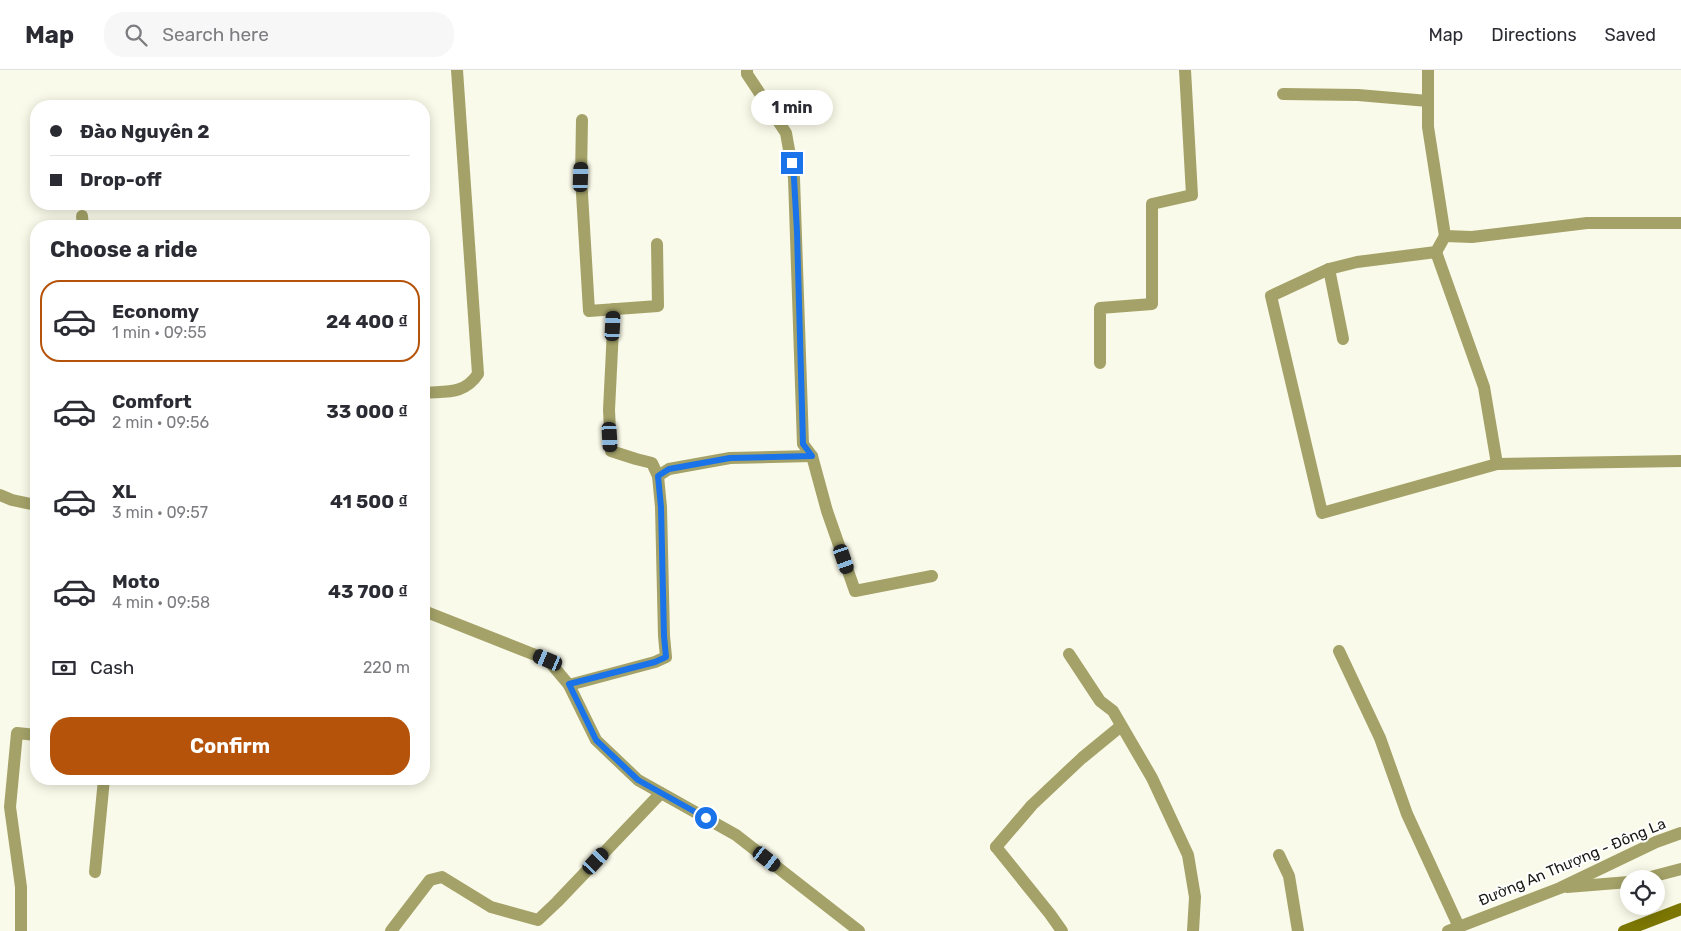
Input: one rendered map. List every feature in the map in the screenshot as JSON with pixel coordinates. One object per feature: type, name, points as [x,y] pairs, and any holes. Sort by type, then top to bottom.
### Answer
[{"type":"main road","points":[[1624,931],[1681,909]]},
{"type":"street","points":[[430,393],[456,391],[464,388],[478,374],[457,70]]},
{"type":"street","points":[[747,70],[747,74],[786,134],[794,178],[803,444],[812,456],[827,511],[855,591],[932,576]]},
{"type":"street","points":[[1100,363],[1100,308],[1152,304],[1152,204],[1192,194],[1185,70]]},
{"type":"street","points":[[1428,70],[1428,127],[1445,236],[1436,252],[1484,388],[1497,464]]},
{"type":"street","points":[[1284,94],[1358,95],[1428,101]]},
{"type":"street","points":[[582,120],[581,177],[589,310],[658,306],[657,244]]},
{"type":"street","points":[[1445,236],[1472,237],[1587,223],[1681,223]]},
{"type":"street","points":[[1436,252],[1356,262],[1329,269],[1271,296],[1322,513],[1497,464],[1681,461]]},
{"type":"street","points":[[1329,269],[1343,339]]},
{"type":"street","points":[[569,684],[655,662],[666,657],[661,507],[658,476],[652,463],[611,451],[609,410],[614,309]]},
{"type":"street","points":[[658,476],[669,469],[730,458],[812,456]]},
{"type":"street","points":[[0,494],[12,500],[30,503]]},
{"type":"street","points":[[430,613],[548,660],[569,684],[596,740],[638,780],[736,835],[859,931]]},
{"type":"street","points":[[1339,651],[1380,738],[1407,814],[1454,929]]},
{"type":"street","points":[[1069,654],[1100,701],[1113,711],[1122,726],[1152,778],[1188,856],[1195,898],[1193,931]]},
{"type":"street","points":[[1062,931],[996,847],[1040,799],[1082,758],[1122,726]]},
{"type":"street","points":[[20,931],[20,887],[10,807],[17,733],[30,734]]},
{"type":"street","points":[[95,872],[103,785]]},
{"type":"street","points":[[391,931],[430,880],[442,877],[491,907],[538,920],[661,792]]},
{"type":"street","name":"Đường An Thượng - Đông La","points":[[1454,929],[1560,888],[1656,842],[1681,833]]},
{"type":"street","points":[[1279,855],[1290,876],[1298,931]]},
{"type":"street","points":[[1665,873],[1681,869]]},
{"type":"street","points":[[1560,888],[1620,883]]},
{"type":"route","points":[[706,818],[638,780],[596,740],[569,684],[655,662],[666,657],[661,507],[658,476],[669,469],[730,458],[812,456],[803,444],[797,232],[792,163]]}]
